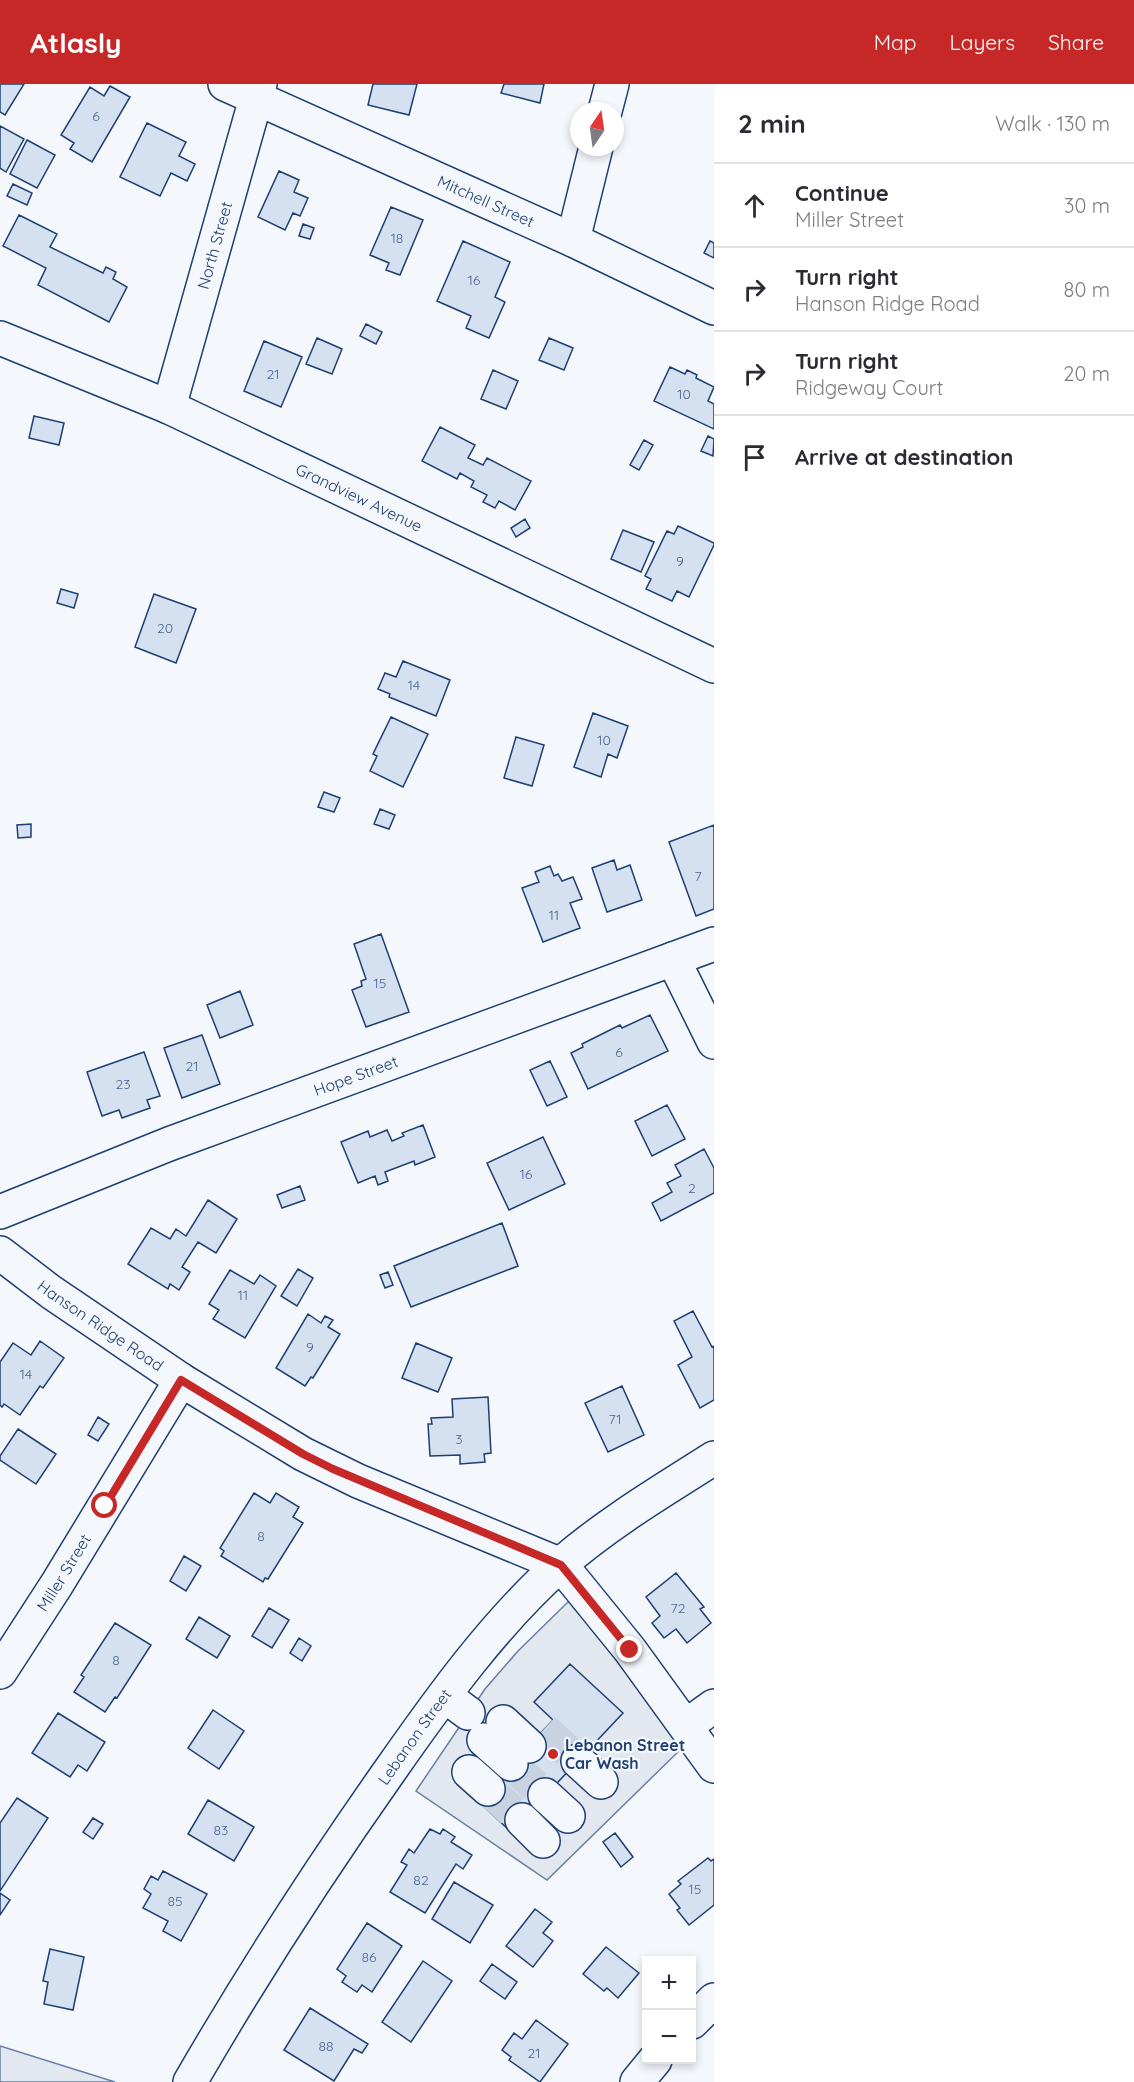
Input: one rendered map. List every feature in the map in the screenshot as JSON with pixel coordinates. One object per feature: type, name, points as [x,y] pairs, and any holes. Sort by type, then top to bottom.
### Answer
[{"type":"main road","name":"Mitchell Street","points":[[225,84],[258,91],[714,308]]},
{"type":"main road","points":[[607,102],[612,84]]},
{"type":"main road","name":"North Street","points":[[169,407],[258,91]]},
{"type":"main road","points":[[573,240],[594,156]]},
{"type":"main road","name":"Grandview Avenue","points":[[0,338],[169,407],[714,666]]},
{"type":"main road","name":"Hope Street","points":[[0,1212],[169,1144],[714,944]]},
{"type":"main road","points":[[673,960],[714,1042]]},
{"type":"main road","name":"Hanson Ridge Road","points":[[0,1253],[51,1292],[181,1380],[303,1454],[333,1469],[561,1565]]},
{"type":"main road","name":"Miller Street","points":[[0,1672],[81,1545],[181,1380]]},
{"type":"main road","name":"Lebanon Street","points":[[190,2082],[242,1992],[344,1836],[414,1736],[501,1728],[509,1616],[561,1565],[645,1502],[714,1458]]},
{"type":"main road","points":[[561,1565],[630,1650],[674,1718],[714,1766]]},
{"type":"main road","points":[[674,1718],[714,1706]]},
{"type":"main road","points":[[696,2018],[714,2000]]},
{"type":"main road","points":[[637,2082],[652,2064]]},
{"type":"shaded area","points":[[569,1601],[621,1664],[681,1749],[547,1880],[416,1791],[485,1689],[518,1651]]},
{"type":"shaded area","points":[[0,2046],[115,2082],[0,2082]]},
{"type":"building","points":[[0,84],[24,84],[5,115],[0,112]]},
{"type":"building","points":[[373,84],[417,84],[409,115],[368,105]]},
{"type":"building","points":[[504,84],[544,84],[540,103],[501,93]]},
{"type":"building","points":[[110,86],[130,97],[92,162],[70,149],[74,143],[61,135],[90,87],[104,96]]},
{"type":"building","points":[[147,123],[186,142],[179,156],[195,164],[187,181],[171,173],[160,196],[120,177]]},
{"type":"building","points":[[0,126],[24,139],[6,172],[0,168]]},
{"type":"building","points":[[27,140],[55,155],[37,188],[10,174]]},
{"type":"building","points":[[279,171],[299,180],[294,192],[308,198],[300,216],[293,213],[285,230],[258,217]]},
{"type":"building","points":[[13,184],[32,193],[27,205],[7,196]]},
{"type":"building","points":[[391,207],[423,220],[400,275],[386,270],[389,263],[370,255]]},
{"type":"building","points":[[19,215],[57,234],[50,247],[103,273],[106,267],[116,272],[113,279],[127,287],[109,322],[38,285],[46,268],[3,246]]},
{"type":"building","points":[[303,224],[314,228],[310,239],[299,236]]},
{"type":"building","points":[[463,241],[510,262],[495,297],[505,302],[489,338],[466,328],[471,316],[437,301]]},
{"type":"building","points":[[710,241],[714,243],[714,258],[704,253]]},
{"type":"building","points":[[366,324],[382,332],[376,344],[360,336]]},
{"type":"building","points":[[317,338],[342,349],[332,374],[306,364]]},
{"type":"building","points":[[549,338],[573,348],[564,370],[539,360]]},
{"type":"building","points":[[264,341],[302,357],[281,407],[244,391]]},
{"type":"building","points":[[670,367],[685,374],[687,370],[697,375],[696,378],[714,387],[708,401],[714,404],[714,429],[654,401]]},
{"type":"building","points":[[493,370],[518,381],[506,409],[481,399]]},
{"type":"building","points":[[34,416],[64,423],[59,445],[29,438]]},
{"type":"building","points":[[440,427],[475,445],[468,458],[483,465],[487,458],[531,481],[515,510],[499,501],[495,508],[483,502],[487,495],[471,487],[474,481],[460,473],[457,479],[422,461]]},
{"type":"building","points":[[708,436],[714,439],[713,456],[701,451]]},
{"type":"building","points":[[644,440],[653,445],[639,470],[630,465]]},
{"type":"building","points":[[525,519],[530,528],[516,537],[511,528]]},
{"type":"building","points":[[678,526],[714,545],[689,597],[677,591],[672,601],[646,589],[651,579],[645,576],[667,531],[674,534]]},
{"type":"building","points":[[623,530],[654,542],[641,572],[611,559]]},
{"type":"building","points":[[61,589],[78,594],[74,608],[57,603]]},
{"type":"building","points":[[154,594],[196,609],[176,663],[135,647]]},
{"type":"building","points":[[403,661],[450,680],[436,716],[389,697],[390,694],[378,689],[385,673],[396,677]]},
{"type":"building","points":[[593,713],[628,726],[617,758],[608,754],[601,777],[574,767]]},
{"type":"building","points":[[391,717],[428,734],[403,787],[370,771],[377,756],[373,754]]},
{"type":"building","points":[[516,737],[544,745],[532,786],[504,778]]},
{"type":"building","points":[[324,792],[340,798],[334,812],[318,807]]},
{"type":"building","points":[[380,809],[395,815],[389,829],[374,824]]},
{"type":"building","points":[[31,824],[31,837],[18,838],[17,825]]},
{"type":"building","points":[[714,825],[714,909],[696,916],[669,842]]},
{"type":"building","points":[[614,860],[617,870],[630,865],[642,900],[607,912],[592,868]]},
{"type":"building","points":[[550,866],[554,876],[558,874],[562,881],[573,877],[582,899],[570,903],[580,928],[543,942],[522,888],[539,882],[535,872]]},
{"type":"building","points":[[381,934],[409,1012],[366,1027],[352,990],[362,986],[361,981],[366,979],[354,944]]},
{"type":"building","points":[[240,991],[253,1025],[220,1038],[207,1005]]},
{"type":"building","points":[[650,1015],[668,1051],[588,1089],[571,1053],[583,1047],[582,1044],[620,1025],[622,1028]]},
{"type":"building","points":[[202,1035],[220,1084],[182,1098],[164,1048]]},
{"type":"building","points":[[144,1052],[160,1096],[147,1100],[150,1108],[122,1118],[119,1110],[102,1116],[87,1072]]},
{"type":"building","points":[[550,1061],[567,1097],[547,1106],[530,1070]]},
{"type":"building","points":[[667,1105],[685,1139],[652,1156],[635,1121]]},
{"type":"building","points":[[423,1125],[435,1157],[415,1165],[414,1161],[385,1172],[388,1181],[378,1185],[375,1176],[358,1183],[341,1142],[368,1131],[370,1137],[387,1130],[392,1141],[404,1136],[402,1133]]},
{"type":"building","points":[[543,1137],[565,1184],[509,1210],[487,1163]]},
{"type":"building","points":[[704,1149],[714,1168],[714,1193],[661,1221],[652,1203],[672,1192],[667,1183],[681,1176],[675,1165]]},
{"type":"building","points":[[300,1186],[305,1200],[282,1208],[277,1195]]},
{"type":"building","points":[[208,1200],[237,1219],[216,1253],[198,1242],[182,1267],[190,1272],[179,1290],[170,1284],[168,1289],[128,1264],[151,1228],[170,1239],[176,1229],[186,1236]]},
{"type":"building","points":[[502,1223],[518,1266],[411,1307],[394,1266]]},
{"type":"building","points":[[298,1269],[313,1278],[297,1306],[281,1296]]},
{"type":"building","points":[[230,1270],[254,1284],[260,1275],[276,1286],[245,1338],[213,1319],[219,1310],[209,1304]]},
{"type":"building","points":[[388,1272],[393,1285],[385,1288],[380,1275]]},
{"type":"building","points":[[693,1311],[712,1347],[714,1346],[714,1400],[700,1408],[678,1365],[692,1357],[674,1321]]},
{"type":"building","points":[[308,1314],[321,1323],[325,1316],[333,1320],[328,1327],[340,1334],[313,1378],[311,1377],[305,1386],[276,1368]]},
{"type":"building","points":[[40,1341],[64,1358],[43,1388],[40,1386],[20,1415],[4,1404],[2,1407],[0,1405],[0,1362],[13,1343],[31,1355]]},
{"type":"building","points":[[416,1343],[452,1358],[438,1392],[402,1378]]},
{"type":"building","points":[[622,1386],[644,1435],[608,1452],[585,1403]]},
{"type":"building","points":[[488,1397],[491,1453],[484,1454],[485,1462],[460,1464],[460,1455],[430,1456],[428,1424],[432,1424],[431,1418],[453,1417],[452,1399]]},
{"type":"building","points":[[98,1417],[109,1424],[98,1441],[88,1435]]},
{"type":"building","points":[[18,1429],[56,1454],[36,1484],[0,1460],[0,1456]]},
{"type":"building","points":[[254,1493],[270,1503],[276,1493],[299,1507],[293,1517],[303,1523],[268,1579],[265,1578],[263,1582],[221,1556],[224,1551],[220,1548]]},
{"type":"building","points":[[184,1556],[201,1566],[186,1591],[170,1581]]},
{"type":"building","points":[[676,1573],[704,1607],[700,1609],[711,1623],[687,1643],[676,1629],[664,1638],[652,1623],[660,1616],[646,1597]]},
{"type":"building","points":[[269,1608],[289,1620],[272,1648],[252,1636]]},
{"type":"building","points":[[199,1617],[230,1636],[217,1658],[186,1639]]},
{"type":"building","points":[[115,1623],[151,1645],[117,1698],[115,1697],[105,1712],[74,1692],[84,1677],[81,1675]]},
{"type":"building","points":[[299,1638],[311,1646],[302,1661],[290,1653]]},
{"type":"building","name":"Lebanon Street Car Wash","points":[[570,1664],[623,1713],[511,1832],[477,1800],[553,1720],[534,1702]]},
{"type":"building","points":[[213,1710],[244,1731],[219,1769],[188,1748]]},
{"type":"building","points":[[58,1713],[105,1742],[87,1771],[78,1765],[70,1777],[32,1753]]},
{"type":"building","points":[[17,1798],[48,1818],[0,1891],[0,1823]]},
{"type":"building","points":[[208,1800],[254,1827],[234,1861],[188,1834]]},
{"type":"building","points":[[93,1818],[103,1824],[93,1839],[83,1832]]},
{"type":"building","points":[[430,1829],[440,1834],[443,1829],[455,1837],[451,1842],[472,1855],[463,1869],[456,1864],[425,1913],[390,1892],[407,1865],[401,1862],[409,1849],[414,1853]]},
{"type":"building","points":[[615,1833],[633,1857],[621,1867],[603,1842]]},
{"type":"building","points":[[708,1858],[711,1861],[714,1859],[714,1905],[689,1925],[677,1910],[680,1908],[669,1894],[681,1884],[678,1881]]},
{"type":"building","points":[[163,1871],[207,1894],[181,1941],[163,1931],[168,1921],[143,1908],[151,1894],[144,1889],[151,1876],[158,1880]]},
{"type":"building","points":[[454,1882],[493,1905],[470,1943],[432,1919]]},
{"type":"building","points":[[0,1893],[10,1900],[0,1915]]},
{"type":"building","points":[[535,1909],[552,1922],[543,1933],[553,1941],[533,1967],[506,1946]]},
{"type":"building","points":[[367,1923],[402,1946],[372,1992],[362,1985],[357,1992],[342,1982],[346,1976],[337,1969]]},
{"type":"building","points":[[606,1947],[639,1973],[618,1998],[607,1988],[604,1991],[583,1974]]},
{"type":"building","points":[[50,1949],[84,1957],[73,2010],[44,2004],[48,1982],[43,1981]]},
{"type":"building","points":[[423,1961],[452,1981],[411,2042],[382,2022]]},
{"type":"building","points":[[492,1964],[517,1982],[505,1999],[480,1981]]},
{"type":"building","points":[[310,2008],[368,2044],[362,2053],[354,2049],[334,2081],[284,2050]]},
{"type":"building","points":[[536,2020],[568,2044],[540,2082],[509,2060],[511,2057],[502,2050],[514,2033],[522,2039]]},
{"type":"tunnel","points":[[544,1729],[578,1761]]},
{"type":"tunnel","points":[[511,1764],[545,1795]]},
{"type":"tunnel","points":[[488,1789],[522,1820]]},
{"type":"place","name":"Lebanon Street Car Wash","points":[[553,1754]]},
{"type":"route","points":[[105,1506],[181,1380],[303,1454],[333,1469],[561,1565],[630,1650]]}]
